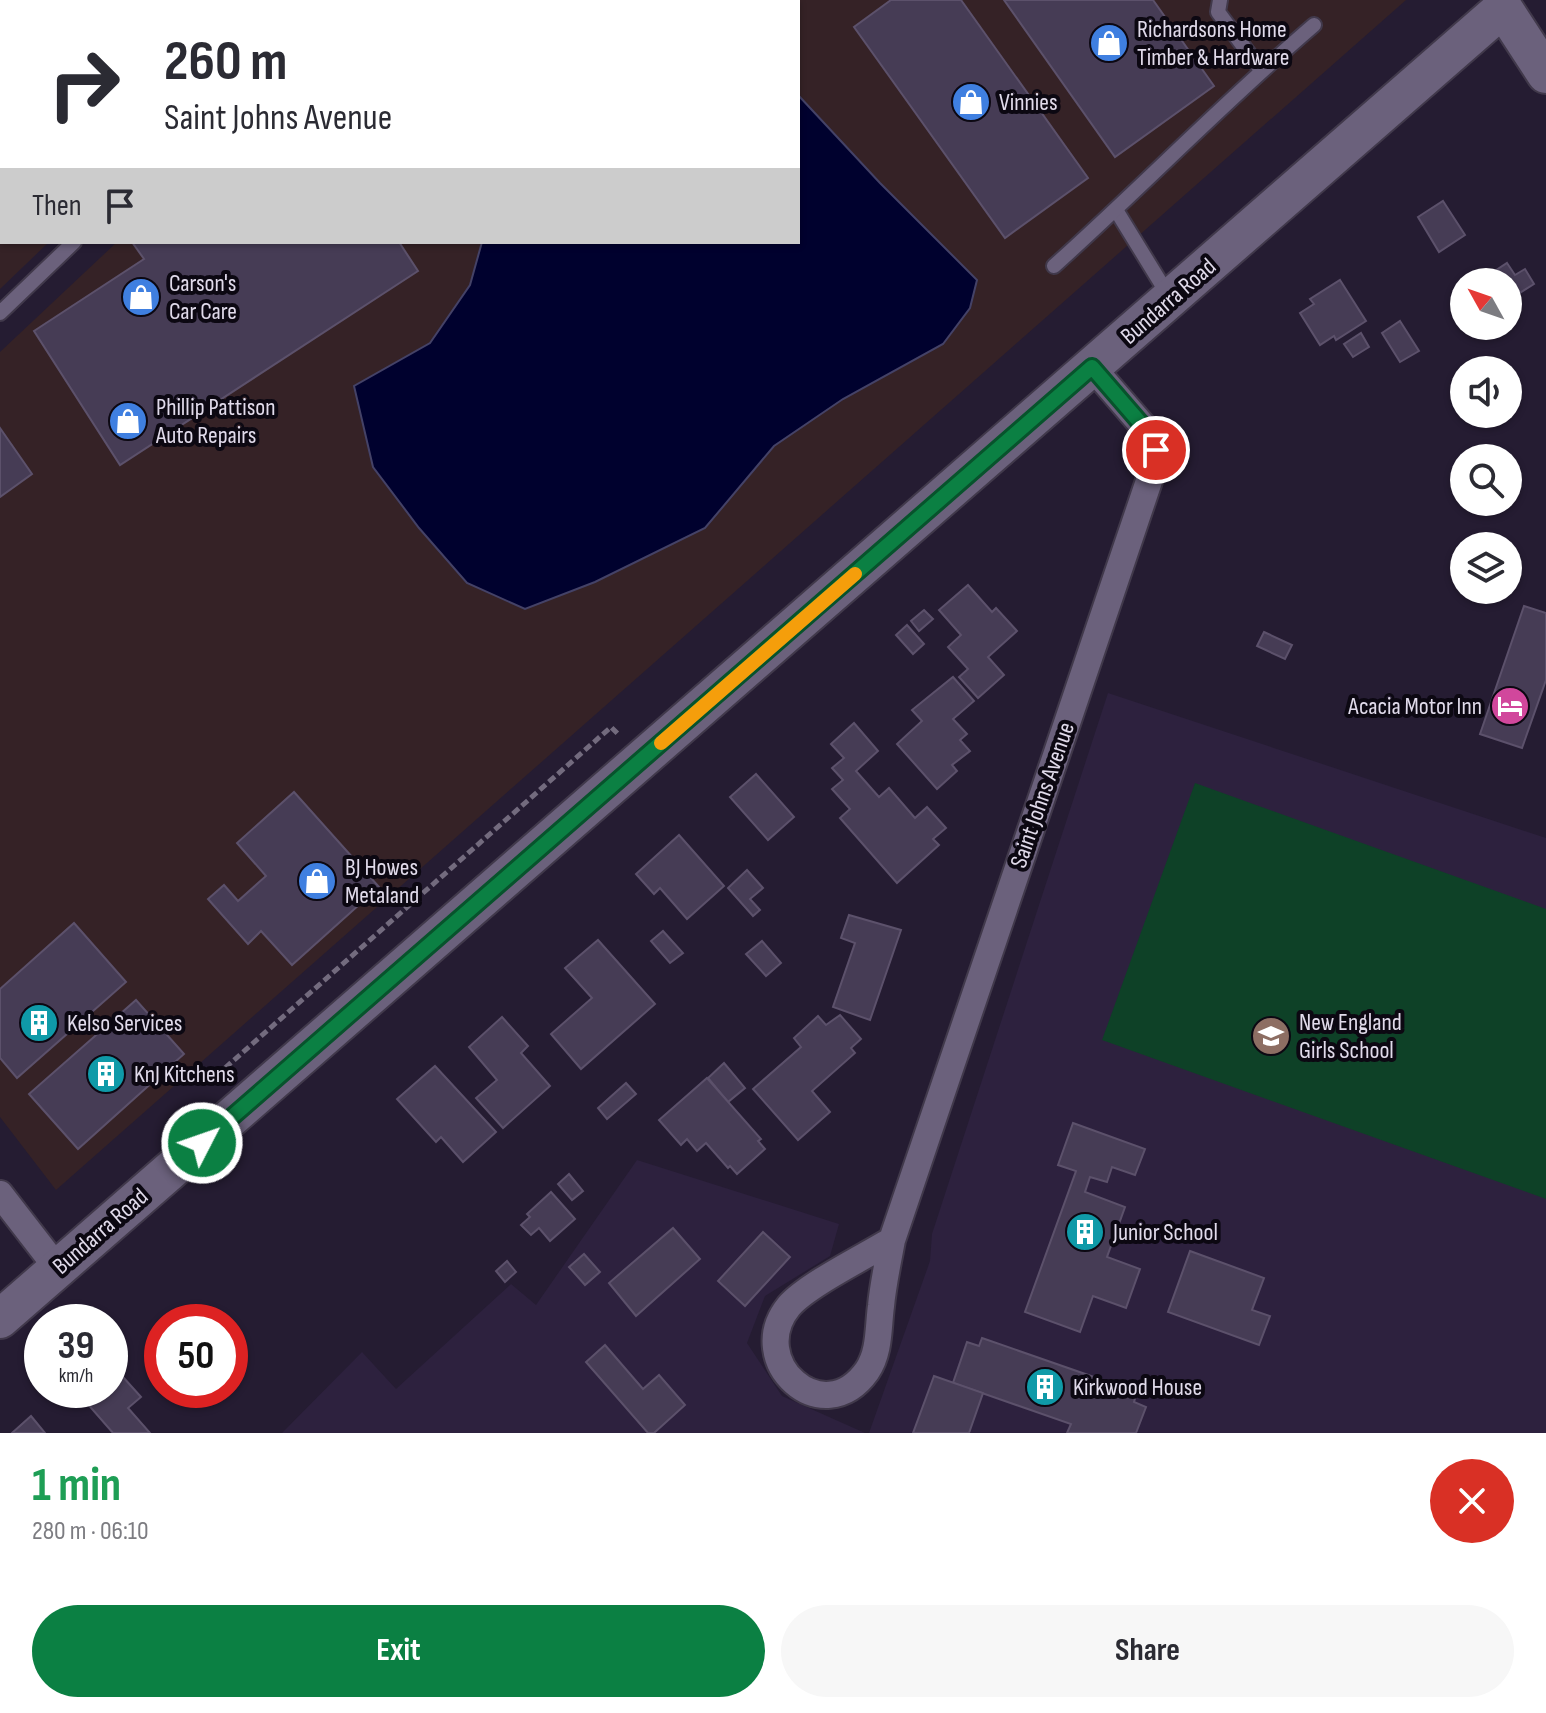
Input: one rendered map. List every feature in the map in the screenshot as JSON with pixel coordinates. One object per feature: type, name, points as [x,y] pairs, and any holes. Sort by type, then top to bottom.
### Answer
[{"type":"main road","points":[[1510,4],[1546,74]]},
{"type":"main road","name":"Bundarra Road","points":[[0,1319],[1510,4]]},
{"type":"street","name":"Saint Johns Avenue","points":[[892,1240],[821,1282],[790,1305],[777,1326],[774,1348],[782,1368],[797,1387],[817,1396],[838,1396],[857,1384],[869,1369],[878,1345],[892,1240],[1151,475],[1156,450],[1143,426],[1092,367]]},
{"type":"street","points":[[0,1194],[58,1269]]},
{"type":"lane","points":[[1220,0],[1218,12],[1261,70]]},
{"type":"lane","points":[[1054,266],[1261,70],[1314,25]]},
{"type":"lane","points":[[1116,210],[1171,298]]},
{"type":"lane","points":[[0,313],[72,244]]},
{"type":"path","points":[[225,1068],[611,727],[622,738]]},
{"type":"shaded area","points":[[800,0],[1406,0],[56,1190],[0,1117],[0,352],[115,244],[800,244]]},
{"type":"shaded area","points":[[0,244],[47,244],[0,289]]},
{"type":"shaded area","name":"New England Girls School","points":[[1108,693],[1546,838],[1546,1433],[869,1433],[930,1261],[932,1234]]},
{"type":"shaded area","points":[[637,1160],[839,1224],[830,1256],[765,1296],[747,1343],[782,1396],[865,1433],[282,1433],[362,1352],[396,1389],[511,1284],[536,1305]]},
{"type":"green space","points":[[1195,783],[1546,909],[1546,1199],[1102,1040]]},
{"type":"water","points":[[800,97],[977,280],[970,308],[943,344],[843,399],[774,446],[705,528],[595,582],[525,609],[467,583],[419,528],[373,467],[354,386],[430,343],[470,285],[481,244],[800,244]]},
{"type":"building","name":"Vinnies","points":[[891,0],[961,0],[1088,178],[1005,238],[854,27]]},
{"type":"building","name":"Richardsons Home Timber & Hardware","points":[[1004,0],[1153,0],[1214,86],[1115,157]]},
{"type":"building","points":[[1443,201],[1465,235],[1439,252],[1418,217]]},
{"type":"building","points":[[133,244],[400,244],[418,271],[120,465],[34,331],[144,259]]},
{"type":"building","points":[[1525,269],[1534,284],[1522,292],[1522,271]]},
{"type":"building","points":[[1340,280],[1366,321],[1336,340],[1334,336],[1320,345],[1300,313],[1314,304],[1310,299]]},
{"type":"building","points":[[1400,321],[1419,351],[1400,362],[1382,333]]},
{"type":"building","points":[[1361,333],[1369,347],[1353,357],[1344,344]]},
{"type":"building","points":[[0,428],[32,474],[0,497]]},
{"type":"building","points":[[968,585],[992,612],[996,608],[1017,631],[988,657],[1004,675],[978,698],[959,677],[968,669],[948,647],[961,635],[939,610]]},
{"type":"building","points":[[1524,606],[1546,613],[1546,680],[1522,748],[1480,734]]},
{"type":"building","points":[[924,610],[933,619],[919,631],[911,621]]},
{"type":"building","points":[[907,625],[924,644],[913,654],[896,635]]},
{"type":"building","points":[[1264,632],[1292,645],[1285,659],[1257,646]]},
{"type":"building","points":[[953,677],[974,701],[953,719],[967,734],[960,740],[970,751],[952,765],[957,771],[937,789],[897,744],[922,721],[912,710]]},
{"type":"building","points":[[854,723],[878,751],[856,771],[879,797],[889,788],[915,818],[927,807],[946,828],[933,839],[939,845],[897,883],[840,818],[850,809],[832,789],[843,780],[832,768],[844,758],[831,744]]},
{"type":"building","points":[[756,774],[794,817],[768,840],[730,797]]},
{"type":"building","name":"BJ Howes Metaland","points":[[294,792],[379,887],[292,965],[261,931],[248,944],[208,899],[224,885],[238,901],[266,876],[237,843]]},
{"type":"building","points":[[679,835],[724,886],[687,919],[660,888],[654,894],[636,874]]},
{"type":"building","points":[[747,870],[763,888],[750,899],[760,910],[753,916],[728,888]]},
{"type":"building","points":[[849,915],[901,930],[870,1020],[833,1007],[855,943],[841,938]]},
{"type":"building","name":"Kelso Services","points":[[74,923],[126,982],[17,1078],[0,1058],[0,989]]},
{"type":"building","points":[[663,931],[683,953],[670,963],[651,941]]},
{"type":"building","points":[[598,940],[655,1004],[581,1069],[551,1034],[592,998],[565,968]]},
{"type":"building","points":[[762,941],[781,963],[766,976],[746,954]]},
{"type":"building","name":"KnJ Kitchens","points":[[136,1000],[184,1054],[78,1149],[29,1094]]},
{"type":"building","points":[[840,1015],[861,1039],[851,1048],[855,1053],[812,1091],[830,1112],[798,1140],[753,1089],[801,1047],[794,1038],[818,1016],[826,1025]]},
{"type":"building","points":[[502,1017],[528,1046],[521,1053],[550,1086],[503,1128],[476,1098],[497,1080],[469,1047]]},
{"type":"building","points":[[724,1063],[745,1088],[728,1102],[708,1078]]},
{"type":"building","points":[[435,1066],[496,1132],[463,1162],[441,1137],[436,1142],[397,1099]]},
{"type":"building","points":[[707,1078],[761,1139],[758,1141],[765,1149],[737,1174],[706,1143],[697,1151],[687,1139],[681,1145],[659,1120]]},
{"type":"building","points":[[626,1083],[636,1094],[607,1119],[598,1108]]},
{"type":"building","name":"Junior School","points":[[1073,1123],[1145,1149],[1135,1175],[1112,1167],[1107,1182],[1090,1177],[1085,1192],[1125,1207],[1107,1257],[1140,1269],[1126,1308],[1093,1296],[1080,1332],[1025,1312],[1076,1171],[1058,1165]]},
{"type":"building","points":[[569,1174],[583,1191],[572,1200],[558,1184]]},
{"type":"building","points":[[551,1192],[575,1219],[550,1241],[539,1228],[531,1235],[521,1225],[530,1217],[527,1214]]},
{"type":"building","points":[[673,1228],[700,1259],[636,1316],[609,1283]]},
{"type":"building","points":[[763,1232],[790,1257],[745,1306],[718,1281]]},
{"type":"building","points":[[1190,1251],[1264,1278],[1252,1310],[1270,1316],[1259,1345],[1168,1312]]},
{"type":"building","points":[[584,1254],[600,1272],[585,1285],[569,1267]]},
{"type":"building","points":[[507,1261],[516,1272],[505,1282],[496,1271]]},
{"type":"building","name":"Kirkwood House","points":[[982,1338],[1137,1392],[1134,1402],[1146,1407],[1136,1433],[1067,1433],[1071,1424],[953,1383],[967,1342],[979,1346]]},
{"type":"building","points":[[605,1345],[643,1389],[659,1375],[685,1405],[654,1433],[648,1433],[586,1362]]},
{"type":"building","points":[[934,1376],[983,1393],[969,1433],[913,1433]]},
{"type":"building","points":[[128,1383],[141,1397],[128,1408]]},
{"type":"building","points":[[91,1408],[128,1408],[150,1433],[113,1433]]},
{"type":"building","points":[[31,1416],[45,1433],[12,1433]]},
{"type":"slow traffic","points":[[661,743],[855,574]]},
{"type":"place","name":"Richardsons Home Timber & Hardware","points":[[1109,43]]},
{"type":"place","name":"Vinnies","points":[[971,102]]},
{"type":"place","name":"Carson's Car Care","points":[[141,297]]},
{"type":"place","name":"Phillip Pattison Auto Repairs","points":[[128,421]]},
{"type":"place","name":"Acacia Motor Inn","points":[[1510,706]]},
{"type":"place","name":"BJ Howes Metaland","points":[[317,881]]},
{"type":"place","name":"Kelso Services","points":[[39,1023]]},
{"type":"place","name":"New England Girls School","points":[[1271,1036]]},
{"type":"place","name":"KnJ Kitchens","points":[[106,1074]]},
{"type":"place","name":"Junior School","points":[[1085,1232]]},
{"type":"place","name":"Kirkwood House","points":[[1045,1387]]},
{"type":"route","points":[[202,1143],[1092,367],[1143,426],[1156,450]]}]
